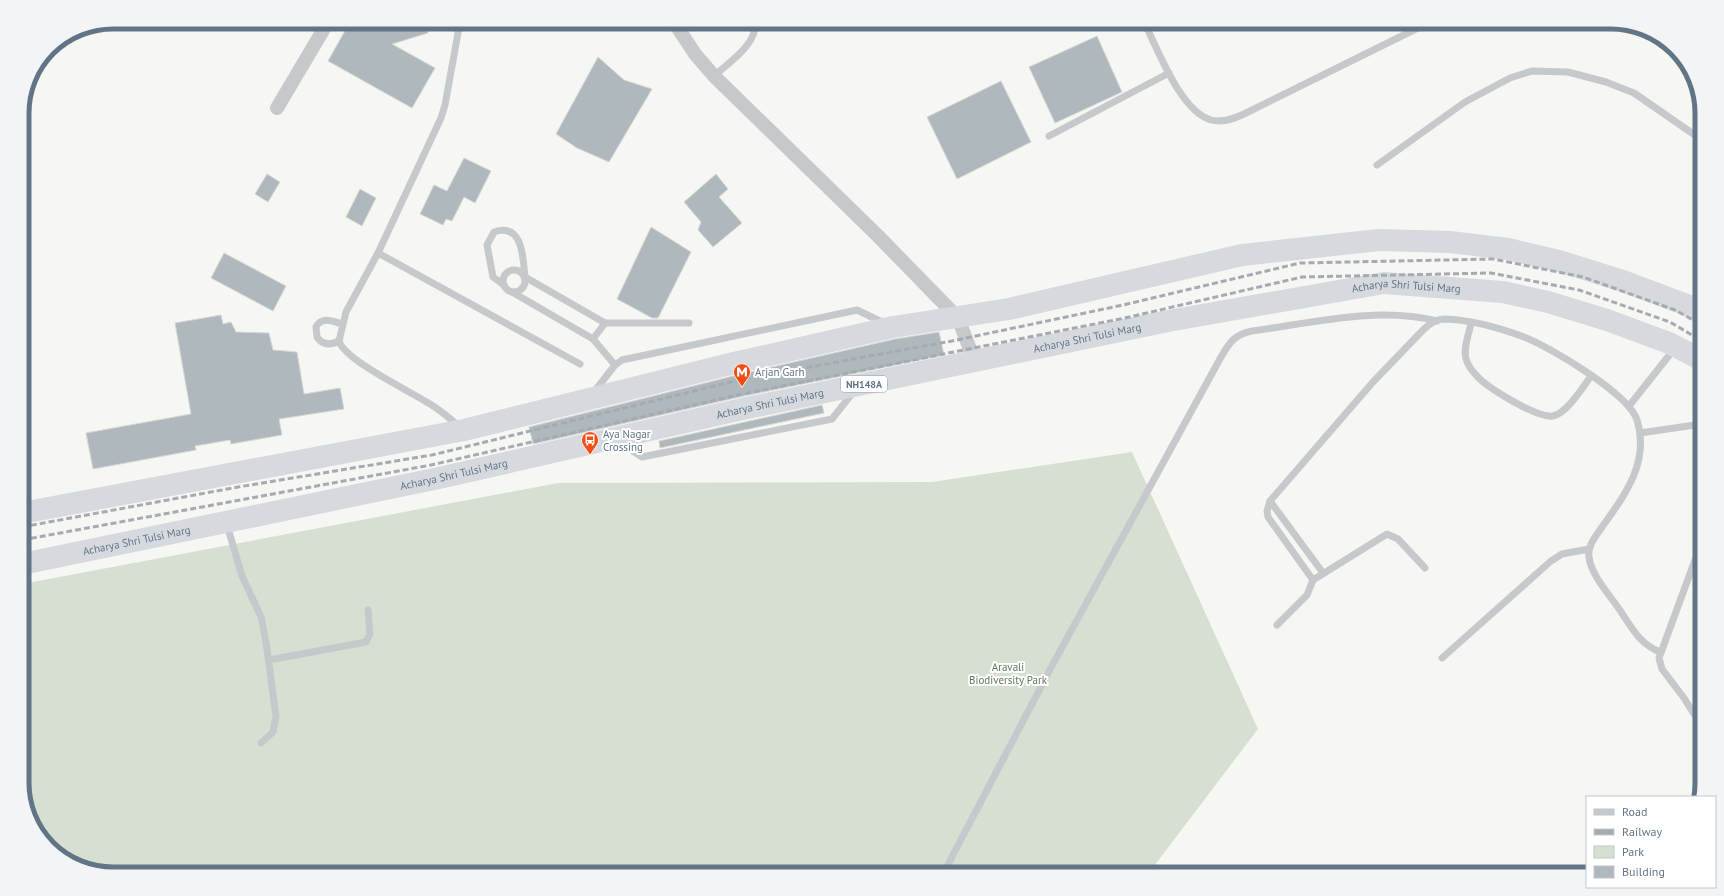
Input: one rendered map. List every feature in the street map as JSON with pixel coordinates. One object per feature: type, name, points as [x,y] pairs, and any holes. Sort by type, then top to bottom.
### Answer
[{"type":"highway","points":[[29,512],[464,430],[734,363],[894,327],[1009,309],[1242,255],[1379,240],[1450,242],[1508,249],[1559,261],[1695,304]]},
{"type":"highway","name":"Acharya Shri Tulsi Marg","points":[[29,563],[438,478],[859,385],[1168,321],[1384,283],[1503,292],[1548,302],[1607,320],[1676,347],[1695,356]]},
{"type":"street","points":[[277,108],[324,29]]},
{"type":"street","points":[[679,29],[695,54],[714,76],[873,230],[958,318],[975,362]]},
{"type":"lane","points":[[459,29],[445,105],[441,118],[378,253],[346,312],[339,341],[347,352],[363,364],[434,406],[464,430]]},
{"type":"lane","points":[[714,76],[750,41],[755,34],[755,29]]},
{"type":"lane","points":[[1147,29],[1169,73],[1184,98],[1196,112],[1210,120],[1218,121],[1230,120],[1315,80],[1416,29]]},
{"type":"lane","points":[[1377,164],[1466,102],[1510,78],[1532,71],[1568,72],[1606,82],[1634,93],[1695,135]]},
{"type":"lane","points":[[1049,136],[1169,73]]},
{"type":"lane","points":[[512,292],[520,291],[523,288],[525,278],[522,249],[517,237],[509,231],[502,230],[494,232],[487,245],[493,277],[512,292],[593,339],[615,365]]},
{"type":"lane","points":[[378,253],[580,364]]},
{"type":"lane","points":[[504,285],[504,278],[511,270],[518,270],[525,278],[605,323],[689,323]]},
{"type":"lane","points":[[590,398],[615,365],[622,360],[857,310],[894,327]]},
{"type":"lane","points":[[947,867],[1054,662],[1221,357],[1233,339],[1238,335],[1252,331],[1370,315],[1418,316],[1437,321]]},
{"type":"lane","points":[[1313,580],[1268,517],[1267,511],[1270,501],[1373,382],[1423,330],[1437,321],[1444,319],[1500,329],[1537,343],[1591,376],[1616,393],[1629,406],[1637,418],[1640,433],[1640,455],[1631,485],[1594,539],[1589,549],[1590,562],[1596,574],[1640,640],[1650,648],[1660,652]]},
{"type":"lane","points":[[339,341],[332,344],[323,343],[317,338],[315,333],[318,324],[322,321],[326,320],[342,324]]},
{"type":"lane","points":[[593,339],[605,323]]},
{"type":"lane","points":[[1471,323],[1465,350],[1466,359],[1470,368],[1476,376],[1485,383],[1532,411],[1547,416],[1559,414],[1570,404],[1591,376]]},
{"type":"lane","points":[[1629,406],[1676,347]]},
{"type":"lane","points":[[1640,433],[1695,425]]},
{"type":"lane","points":[[1270,501],[1323,573]]},
{"type":"lane","points":[[226,521],[242,576],[261,617],[269,660],[276,717],[274,729],[271,735],[261,743]]},
{"type":"lane","points":[[1277,625],[1307,595],[1313,580],[1387,534],[1398,539],[1425,568]]},
{"type":"lane","points":[[1442,658],[1551,561],[1562,554],[1589,549]]},
{"type":"lane","points":[[1695,560],[1659,658],[1662,669],[1684,698],[1695,716]]},
{"type":"lane","points":[[269,660],[366,642],[370,634],[368,610]]},
{"type":"green space","name":"Aravali Biodiversity Park","points":[[1132,452],[1258,729],[1153,867],[113,867],[86,863],[66,853],[43,830],[33,810],[29,789],[29,583],[558,483],[932,482]]},
{"type":"building","points":[[346,29],[427,29],[428,33],[392,44],[435,68],[412,108],[328,61]]},
{"type":"building","points":[[1097,36],[1122,92],[1055,123],[1029,67]]},
{"type":"building","points":[[598,57],[624,80],[652,89],[609,162],[577,148],[556,134]]},
{"type":"building","points":[[1001,81],[1031,142],[957,179],[927,117]]},
{"type":"building","points":[[464,158],[491,171],[475,203],[464,197],[452,221],[446,219],[443,225],[420,214],[434,185],[447,191]]},
{"type":"building","points":[[267,174],[280,182],[268,202],[255,194]]},
{"type":"building","points":[[716,174],[728,189],[719,197],[742,223],[713,247],[698,230],[701,222],[684,202]]},
{"type":"building","points":[[360,189],[376,198],[362,226],[346,217]]},
{"type":"building","points":[[651,227],[691,252],[658,318],[652,318],[617,299]]},
{"type":"building","points":[[224,253],[286,286],[273,311],[211,278]]},
{"type":"building","points":[[221,315],[223,324],[231,322],[236,332],[269,333],[273,350],[297,352],[304,394],[340,388],[344,409],[279,419],[282,435],[231,444],[230,440],[195,446],[196,450],[93,469],[86,433],[191,414],[175,323]]},
{"type":"building","points":[[939,332],[944,355],[744,396],[533,444],[529,427],[737,375],[895,339]]},
{"type":"building","points":[[822,405],[824,413],[660,448],[659,441]]},
{"type":"railway","points":[[29,526],[238,487],[432,455],[739,380],[952,341],[1123,305],[1300,263],[1493,259],[1583,277],[1675,310],[1695,321]]},
{"type":"railway","points":[[29,539],[431,465],[742,394],[1125,318],[1302,277],[1491,273],[1579,290],[1670,322],[1695,337]]},
{"type":"place","name":"Arjan Garh","points":[[742,387]]},
{"type":"place","name":"Aya Nagar Crossing","points":[[590,455]]}]
